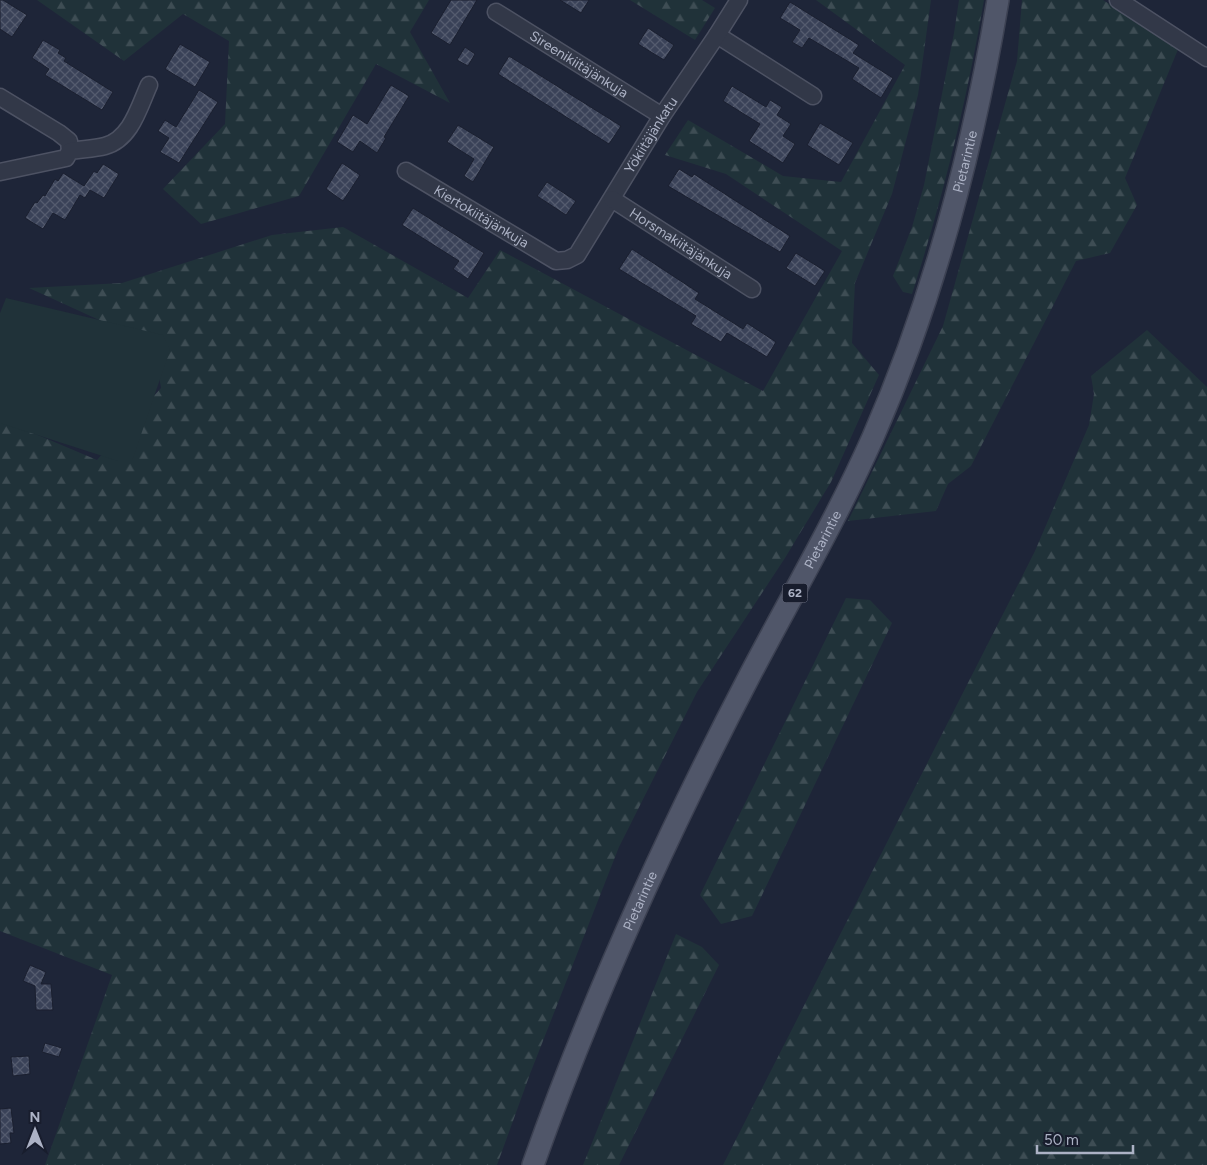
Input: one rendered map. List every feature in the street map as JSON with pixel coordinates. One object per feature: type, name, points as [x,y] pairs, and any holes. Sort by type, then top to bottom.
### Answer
[{"type":"main road","name":"Pietarintie","points":[[533,1165],[596,999],[646,886],[751,673],[826,535],[873,437],[893,388],[924,305],[967,157],[986,75],[998,0]]},
{"type":"street","name":"Yökiitäjänkatu","points":[[556,261],[567,260],[577,254],[662,116],[739,0]]},
{"type":"street","points":[[1118,0],[1207,58]]},
{"type":"street","name":"Sireenikiitäjänkuja","points":[[496,12],[662,116]]},
{"type":"street","points":[[717,35],[813,96]]},
{"type":"street","points":[[70,151],[106,146],[118,140],[128,130],[149,85]]},
{"type":"street","points":[[0,97],[59,133],[69,141],[70,151],[66,158],[0,172]]},
{"type":"street","name":"Kiertokiitäjänkuja","points":[[406,171],[556,261]]},
{"type":"street","name":"Horsmakiitäjänkuja","points":[[612,199],[752,289]]},
{"type":"green space","points":[[37,0],[429,0],[410,32],[450,103],[376,64],[299,196],[201,224],[163,189],[225,124],[229,41],[183,14],[124,61]]},
{"type":"green space","points":[[630,0],[702,0],[715,8],[695,40]]},
{"type":"green space","points":[[816,0],[931,0],[918,95],[892,194],[855,283],[852,343],[879,375],[831,482],[785,558],[697,692],[619,847],[530,1074],[497,1165],[45,1165],[112,975],[0,931],[0,419],[97,460],[161,388],[154,345],[29,288],[122,283],[272,235],[343,227],[468,298],[500,250],[763,391],[842,251],[726,174],[665,155],[688,120],[783,176],[841,182],[905,65]]},
{"type":"green space","points":[[959,0],[984,0],[970,75],[953,148],[934,222],[912,294],[903,292],[893,276],[912,227],[924,185]]},
{"type":"green space","points":[[1022,0],[1103,0],[1179,47],[1125,178],[1137,205],[1110,253],[1076,261],[971,466],[948,484],[936,511],[848,521],[943,326],[1017,61]]},
{"type":"green space","points":[[6,298],[163,335],[170,350],[132,461],[118,461],[0,423],[0,313]]},
{"type":"green space","points":[[1147,330],[1207,387],[1207,1165],[723,1165],[1035,551],[1089,425],[1094,394],[1091,376]]},
{"type":"green space","points":[[846,598],[870,600],[892,623],[752,916],[721,924],[700,895]]},
{"type":"green space","points":[[676,934],[702,947],[719,965],[619,1165],[583,1165]]},
{"type":"building","points":[[0,0],[27,15],[12,37],[0,29]]},
{"type":"building","points":[[451,0],[477,0],[450,45],[431,33]]},
{"type":"building","points":[[560,0],[589,0],[581,13]]},
{"type":"building","points":[[790,2],[859,45],[853,53],[893,78],[881,98],[852,79],[859,68],[809,38],[802,48],[792,42],[800,30],[780,18]]},
{"type":"building","points":[[648,28],[674,45],[664,60],[638,44]]},
{"type":"building","points":[[43,40],[60,50],[58,53],[66,58],[64,61],[113,92],[102,110],[45,75],[49,69],[32,58]]},
{"type":"building","points":[[180,44],[210,62],[195,87],[165,69]]},
{"type":"building","points":[[465,47],[475,54],[468,66],[457,60]]},
{"type":"building","points":[[509,56],[621,126],[609,144],[498,74]]},
{"type":"building","points":[[391,85],[409,96],[384,137],[386,138],[377,153],[360,141],[353,152],[337,142],[353,115],[367,124]]},
{"type":"building","points":[[732,86],[766,107],[770,100],[782,107],[777,115],[791,124],[783,136],[795,144],[783,163],[749,141],[760,124],[723,101]]},
{"type":"building","points":[[199,90],[218,102],[179,163],[160,152],[169,138],[158,131],[165,120],[176,127]]},
{"type":"building","points":[[820,123],[853,143],[839,165],[807,145]]},
{"type":"building","points":[[458,125],[494,147],[473,182],[464,176],[474,159],[447,142]]},
{"type":"building","points":[[342,163],[360,175],[343,201],[326,189]]},
{"type":"building","points":[[103,164],[119,174],[104,198],[90,190],[85,198],[80,195],[65,220],[53,213],[43,229],[25,218],[35,202],[37,203],[43,195],[45,196],[55,179],[58,181],[63,173],[84,186],[94,171],[97,173]]},
{"type":"building","points":[[679,169],[692,177],[694,174],[790,236],[780,252],[668,186]]},
{"type":"building","points":[[547,182],[576,201],[566,215],[537,196]]},
{"type":"building","points":[[413,208],[484,253],[468,279],[453,269],[459,261],[402,225]]},
{"type":"building","points":[[632,249],[699,293],[695,299],[743,329],[747,323],[776,342],[767,357],[727,333],[721,342],[691,324],[696,316],[619,269]]},
{"type":"building","points":[[796,253],[825,271],[815,286],[786,268]]},
{"type":"building","points":[[30,965],[46,972],[41,984],[51,984],[53,1010],[36,1010],[35,986],[23,981]]},
{"type":"building","points":[[45,1043],[62,1048],[59,1057],[42,1052]]},
{"type":"building","points":[[29,1056],[30,1074],[13,1076],[11,1057]]},
{"type":"building","points":[[11,1108],[14,1133],[10,1133],[11,1143],[0,1144],[0,1109]]}]
